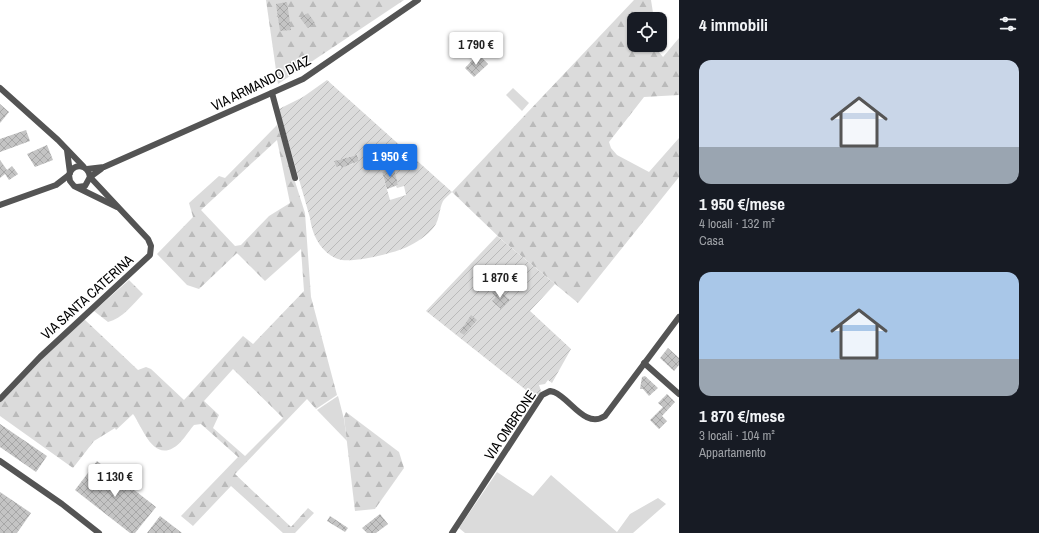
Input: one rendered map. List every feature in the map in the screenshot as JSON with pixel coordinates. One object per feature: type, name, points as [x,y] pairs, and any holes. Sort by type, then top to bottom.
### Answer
[{"type":"street","name":"VIA ARMANDO DIAZ","points":[[56,185],[85,186],[90,177],[104,167],[272,93],[312,73],[418,0]]},
{"type":"street","points":[[0,88],[66,149],[85,168],[90,177]]},
{"type":"street","points":[[272,93],[295,178]]},
{"type":"street","points":[[66,149],[70,181],[75,186]]},
{"type":"street","name":"VIA ARMANDO DIAZ","points":[[0,205],[56,185],[74,168],[104,167]]},
{"type":"street","name":"VIA SANTA CATERINA","points":[[0,399],[40,357],[149,257],[151,246],[148,239],[90,177]]},
{"type":"street","name":"VIA SANTA CATERINA","points":[[75,186],[120,209]]},
{"type":"street","name":"VIA OMBRONE","points":[[452,533],[542,395],[550,391],[554,392],[585,417],[593,420],[600,420],[605,416],[679,317]]},
{"type":"street","points":[[644,363],[679,394]]},
{"type":"street","points":[[0,461],[57,500],[99,533]]},
{"type":"green space","points":[[266,0],[404,0],[278,84]]},
{"type":"green space","points":[[634,0],[651,0],[653,12],[627,12],[627,52],[659,52],[663,57],[679,38],[679,95],[644,97],[609,142],[611,148],[617,155],[649,172],[679,138],[679,177],[578,303],[502,240],[452,192]]},
{"type":"green space","points":[[327,80],[452,192],[443,201],[436,224],[429,233],[414,243],[401,249],[383,255],[362,259],[338,259],[322,248],[313,231],[279,109],[303,97]],"holes":[[[357,155],[359,161],[353,164],[336,167],[334,161]],[[394,169],[398,185],[396,186],[397,188],[404,186],[406,195],[390,200],[382,172]]]},
{"type":"green space","points":[[513,88],[529,103],[522,111],[506,95]]},
{"type":"green space","points":[[277,125],[305,213],[311,297],[337,395],[316,409],[307,399],[235,474],[291,527],[308,508],[314,513],[295,533],[283,533],[231,486],[193,526],[181,516],[238,457],[201,424],[194,425],[179,444],[173,448],[166,450],[159,449],[153,446],[148,440],[133,414],[116,430],[115,428],[94,441],[73,468],[0,416],[0,401],[22,377],[84,319],[138,370],[146,367],[151,369],[184,400],[243,336],[253,344],[304,291],[301,249],[265,281],[237,253],[199,289],[187,285],[157,254],[193,217],[189,203],[219,176],[225,178]],"holes":[[[277,140],[290,203],[269,216],[241,245],[235,246],[201,210]],[[233,369],[283,418],[245,456],[213,428],[219,415],[204,401]]]},
{"type":"green space","points":[[497,236],[555,284],[530,311],[571,349],[552,383],[548,380],[545,384],[539,385],[541,391],[536,398],[426,311]]},
{"type":"green space","points":[[129,280],[143,294],[118,318],[108,322],[94,311]]},
{"type":"green space","points":[[338,396],[344,419],[347,441],[317,410]]},
{"type":"green space","points":[[346,412],[399,452],[404,468],[375,509],[355,511],[344,417]]},
{"type":"green space","points":[[497,472],[533,496],[551,475],[617,532],[630,514],[658,498],[666,504],[633,533],[465,533],[459,528]]},
{"type":"building","points":[[287,2],[291,30],[280,31],[276,4]]},
{"type":"building","points":[[308,13],[315,23],[308,28],[300,18]]},
{"type":"building","points":[[478,54],[488,64],[474,77],[465,68]]},
{"type":"building","points":[[0,104],[9,112],[0,123]]},
{"type":"building","points":[[26,130],[30,141],[0,152],[0,139]]},
{"type":"building","points":[[47,145],[53,160],[35,167],[27,154]]},
{"type":"building","points":[[357,155],[359,161],[341,168],[341,166],[336,167],[334,161]]},
{"type":"building","points":[[0,160],[7,170],[12,166],[18,174],[9,180],[5,174],[0,178]]},
{"type":"building","points":[[394,168],[398,185],[387,189],[382,172]]},
{"type":"building","points":[[497,288],[510,300],[501,309],[492,301],[496,297],[492,293]]},
{"type":"building","points":[[471,315],[477,320],[464,335],[460,332]]},
{"type":"building","points":[[668,348],[679,358],[679,365],[674,371],[660,358]]},
{"type":"building","points":[[645,376],[658,388],[649,396],[643,389],[640,389],[642,377]]},
{"type":"building","points":[[667,394],[675,402],[662,416],[667,421],[659,429],[650,420],[663,407],[658,403]]},
{"type":"building","points":[[0,424],[47,456],[36,472],[0,447]]},
{"type":"building","points":[[97,461],[156,507],[135,533],[130,533],[75,490]]},
{"type":"building","points":[[0,492],[31,513],[17,533],[0,533]]},
{"type":"building","points":[[380,514],[388,524],[376,533],[367,533],[362,528]]},
{"type":"building","points":[[160,516],[182,533],[147,533]]},
{"type":"building","points":[[330,516],[348,528],[345,532],[327,521]]}]
